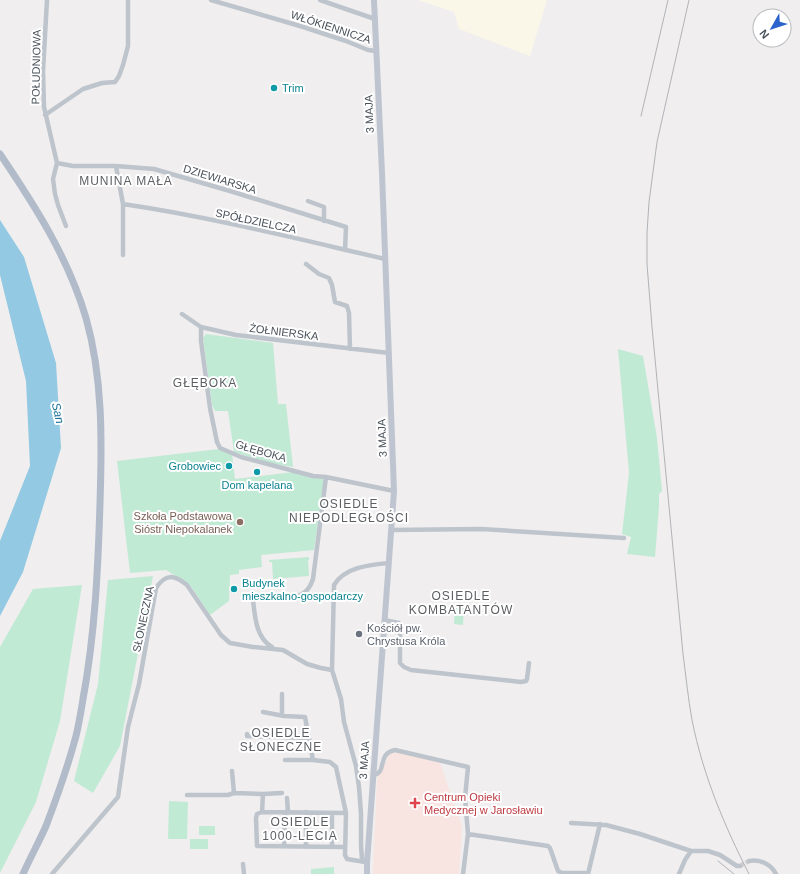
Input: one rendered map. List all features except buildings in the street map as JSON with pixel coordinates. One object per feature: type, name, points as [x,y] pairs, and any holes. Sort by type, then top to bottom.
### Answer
[{"type":"main road","points":[[0,154],[48,228],[75,285],[86,319],[93,350],[100,407],[101,475],[98,568],[95,619],[89,669],[76,735],[60,787],[45,827],[23,874]]},
{"type":"street","name":"POŁUDNIOWA","points":[[47,0],[43,72],[44,107],[57,163],[54,178],[55,194],[66,226]]},
{"type":"street","points":[[45,115],[83,89],[102,83],[115,82],[119,76],[128,46],[128,0]]},
{"type":"street","name":"WŁÓKIENNICZA","points":[[211,0],[300,26],[368,50],[376,51]]},
{"type":"street","points":[[320,0],[375,19]]},
{"type":"street","name":"3 MAJA","points":[[368,874],[367,863],[394,491],[374,0]]},
{"type":"street","name":"DZIEWIARSKA","points":[[57,163],[73,166],[116,166],[154,169],[230,191],[346,227],[345,250]]},
{"type":"street","points":[[116,166],[123,204],[123,255]]},
{"type":"street","points":[[308,202],[324,207],[324,221]]},
{"type":"street","name":"SPÓŁDZIELCZA","points":[[123,204],[152,208],[276,234],[385,259]]},
{"type":"street","points":[[306,264],[319,274],[329,278],[332,285],[335,302],[347,306],[349,313],[350,349]]},
{"type":"street","name":"ŻOŁNIERSKA","points":[[182,314],[201,327],[236,335],[389,353]]},
{"type":"street","name":"GŁĘBOKA","points":[[201,327],[201,341],[210,408],[216,442],[220,448],[241,457],[313,476],[326,477],[394,491]]},
{"type":"street","points":[[266,596],[292,597],[306,592],[310,587],[313,579],[326,477]]},
{"type":"street","points":[[391,530],[481,529],[624,538]]},
{"type":"street","points":[[367,863],[362,859],[361,814],[356,766],[344,722],[341,699],[332,670],[334,585],[347,572],[370,564],[389,563]]},
{"type":"street","name":"SŁONECZNA","points":[[52,874],[118,797],[128,726],[139,684],[156,588],[164,578],[174,577],[187,585],[221,636],[230,643],[283,650],[312,666],[332,670]]},
{"type":"street","points":[[253,600],[255,617],[261,636],[264,642],[274,648]]},
{"type":"street","points":[[384,620],[399,623],[400,663],[404,667],[411,670],[526,681],[528,675],[528,663]]},
{"type":"street","points":[[282,694],[282,716]]},
{"type":"street","points":[[263,712],[282,716],[305,717],[313,760]]},
{"type":"street","points":[[247,734],[247,736],[309,738]]},
{"type":"street","points":[[373,775],[381,771],[387,752],[395,750],[468,767],[465,798],[468,834],[464,874]]},
{"type":"street","points":[[285,760],[313,760],[330,762],[336,767],[346,813],[345,855],[347,859],[367,863]]},
{"type":"street","points":[[232,771],[234,793]]},
{"type":"street","points":[[187,795],[282,793]]},
{"type":"street","points":[[262,812],[263,794]]},
{"type":"street","points":[[284,846],[287,798]]},
{"type":"street","points":[[345,847],[256,846],[256,818],[257,814],[262,812],[346,813]]},
{"type":"street","points":[[306,812],[306,847]]},
{"type":"street","points":[[332,813],[332,847]]},
{"type":"street","points":[[571,823],[600,824],[640,834],[691,851],[708,851],[720,855],[737,866],[740,866]]},
{"type":"street","points":[[468,834],[548,846],[558,871],[562,873],[588,874],[600,824]]},
{"type":"street","points":[[679,874],[691,851]]},
{"type":"street","points":[[749,861],[760,861],[765,863],[775,872]]},
{"type":"street","points":[[243,864],[244,874]]},
{"type":"shaded area","points":[[418,0],[547,0],[530,56],[459,29],[454,12]]},
{"type":"shaded area","name":"Centrum Opieki Medycznej w Jarosławiu","points":[[398,752],[440,763],[462,827],[459,874],[373,874],[377,779],[390,754]]},
{"type":"green space","points":[[206,334],[273,343],[278,404],[286,404],[293,467],[265,462],[234,452],[228,411],[215,411],[212,405],[203,338]]},
{"type":"green space","points":[[618,349],[643,356],[657,438],[662,491],[659,494],[655,557],[627,554],[631,537],[622,534],[629,473]]},
{"type":"green space","points":[[219,449],[232,453],[235,479],[294,472],[324,479],[314,550],[261,555],[262,567],[239,570],[239,574],[230,575],[229,601],[210,615],[190,585],[166,570],[130,573],[117,461]]},
{"type":"green space","points":[[309,557],[309,576],[273,579],[272,562],[269,562],[269,560]]},
{"type":"green space","points":[[153,576],[120,746],[93,793],[74,781],[98,684],[108,580]]},
{"type":"green space","points":[[82,585],[60,721],[36,802],[0,873],[0,647],[33,589]]},
{"type":"green space","points":[[455,607],[464,607],[463,625],[454,624]]},
{"type":"green space","points":[[169,801],[188,802],[187,839],[168,839]]},
{"type":"green space","points":[[199,826],[215,826],[215,835],[199,835]]},
{"type":"green space","points":[[190,839],[208,839],[208,849],[190,849]]},
{"type":"green space","points":[[334,867],[334,874],[311,874],[311,869]]},
{"type":"water","name":"San","points":[[0,220],[24,257],[56,363],[61,448],[23,572],[0,616],[0,541],[30,466],[26,381],[0,275]]},
{"type":"tunnel","points":[[740,866],[749,861]]},
{"type":"railway","points":[[641,116],[668,0]]},
{"type":"railway","points":[[689,0],[657,142],[649,202],[647,264],[683,654],[692,720],[702,760],[715,799],[749,874]]},
{"type":"railway","points":[[718,861],[734,874]]},
{"type":"place","name":"Trim","points":[[274,88]]},
{"type":"place","name":"Grobowiec","points":[[229,466]]},
{"type":"place","name":"Dom kapelana","points":[[257,472]]},
{"type":"place","name":"Szkoła Podstawowa Sióstr Niepokalanek","points":[[240,522]]},
{"type":"place","name":"Budynek mieszkalno-gospodarczy","points":[[234,589]]},
{"type":"place","name":"Kościół pw. Chrystusa Króla","points":[[359,634]]},
{"type":"place","name":"Centrum Opieki Medycznej w Jarosławiu","points":[[415,803]]},
{"type":"district","name":"MUNINA MAŁA","points":[[126,181]]},
{"type":"district","name":"GŁĘBOKA","points":[[205,383]]},
{"type":"district","name":"OSIEDLE NIEPODLEGŁOŚCI","points":[[349,511]]},
{"type":"district","name":"OSIEDLE KOMBATANTÓW","points":[[461,603]]},
{"type":"district","name":"OSIEDLE SŁONECZNE","points":[[281,740]]},
{"type":"district","name":"OSIEDLE 1000-LECIA","points":[[300,829]]}]
